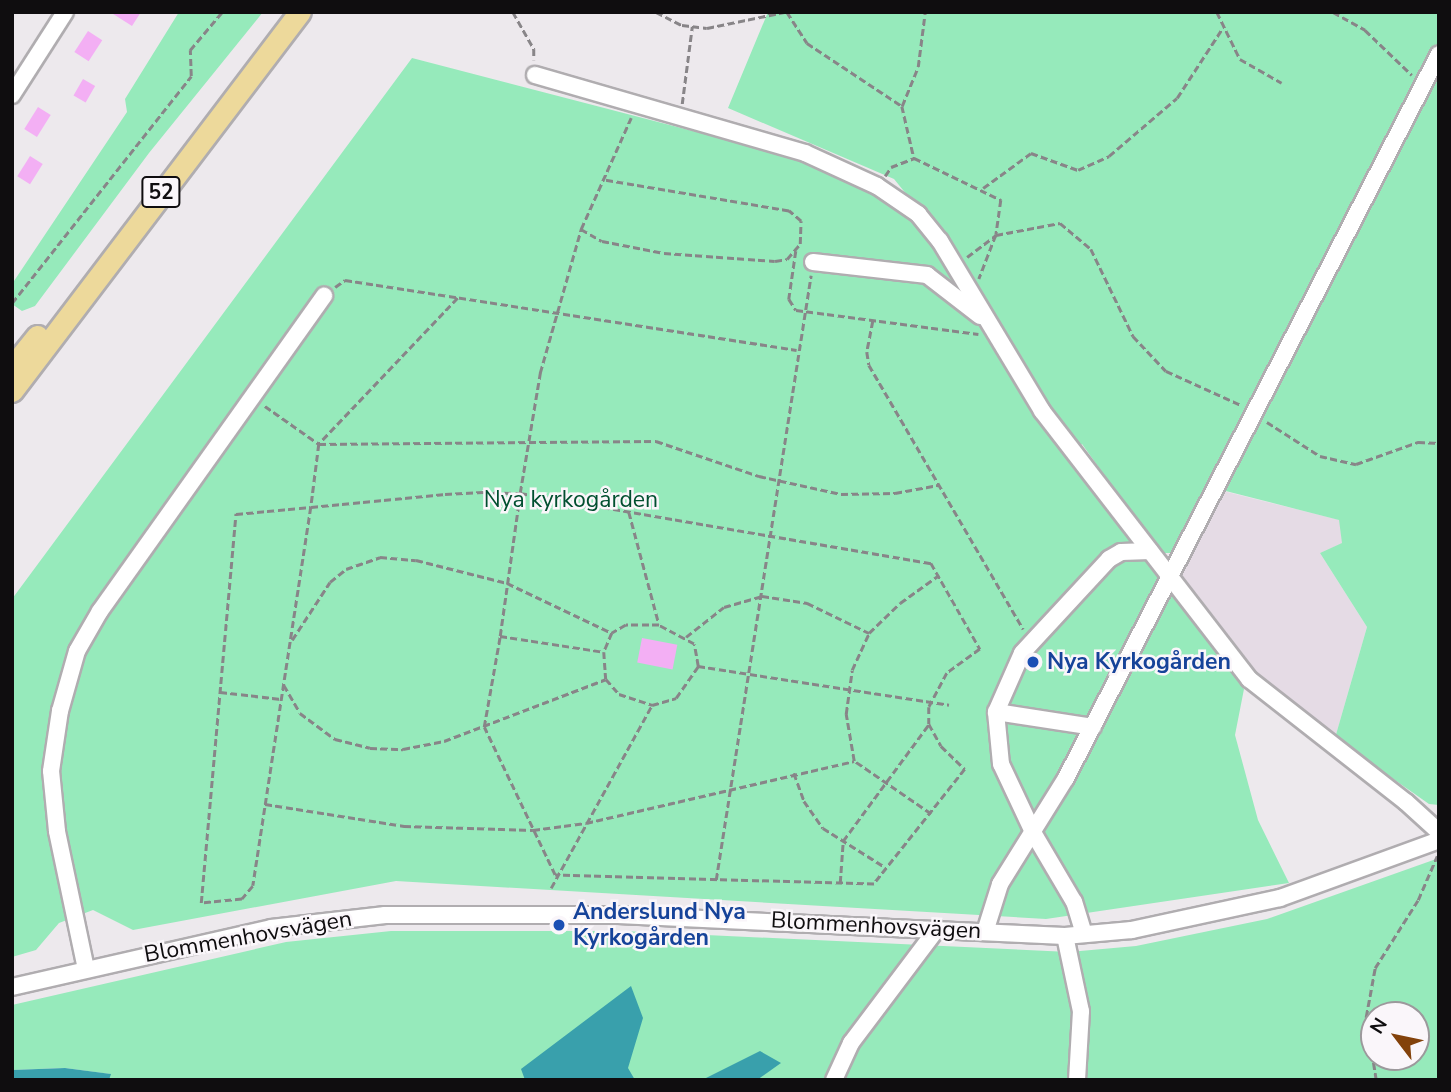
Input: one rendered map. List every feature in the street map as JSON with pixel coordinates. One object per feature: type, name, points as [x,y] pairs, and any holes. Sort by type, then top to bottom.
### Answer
[{"type":"main road","name":"52","points":[[15,372],[286,12]]},
{"type":"main road","name":"52","points":[[15,372],[300,12]]},
{"type":"street","points":[[12,95],[65,12]]},
{"type":"street","points":[[985,932],[1000,884],[1034,834],[1093,727],[1439,54]]},
{"type":"street","points":[[535,75],[805,153],[877,186],[918,214],[973,295],[1042,411],[1249,679],[1406,802],[1439,832]]},
{"type":"street","points":[[813,262],[927,275],[988,321]]},
{"type":"street","points":[[86,969],[57,831],[51,771],[60,711],[73,663],[100,611],[324,296]]},
{"type":"street","points":[[1084,934],[1074,902],[1034,834],[1001,764],[996,712],[1015,666],[1032,643],[1109,559],[1121,552],[1150,551]]},
{"type":"street","points":[[996,712],[1093,727]]},
{"type":"street","name":"Blommenhovsvägen","points":[[12,987],[271,928],[385,915],[618,915],[1065,936],[1205,918],[1280,898],[1439,840]]},
{"type":"street","points":[[834,1080],[851,1043],[937,929]]},
{"type":"street","points":[[1065,936],[1081,1011],[1077,1080]]},
{"type":"path","points":[[12,303],[191,76],[190,50],[222,12]]},
{"type":"path","points":[[513,12],[534,49],[535,75]]},
{"type":"path","points":[[656,12],[692,26],[733,26],[785,12],[807,43],[902,106]]},
{"type":"path","points":[[914,158],[902,106],[918,66],[925,12]]},
{"type":"path","points":[[1217,12],[1222,29],[1240,59],[1282,83]]},
{"type":"path","points":[[1333,12],[1365,30],[1422,86]]},
{"type":"path","points":[[680,118],[692,26]]},
{"type":"path","points":[[981,189],[1031,153],[1078,170],[1109,156],[1177,98],[1222,29]]},
{"type":"path","points":[[555,875],[484,727],[540,373],[581,229],[638,103]]},
{"type":"path","points":[[877,186],[891,167],[914,158],[1001,200],[996,235],[973,295]]},
{"type":"path","points":[[603,180],[789,211],[801,220],[802,230],[789,299],[796,310],[997,336]]},
{"type":"path","points":[[955,267],[996,235],[1060,223],[1091,249],[1133,336],[1166,371],[1221,393],[1320,456],[1356,464],[1418,442],[1439,443]]},
{"type":"path","points":[[581,229],[602,241],[664,253],[775,261],[796,251]]},
{"type":"path","points":[[716,880],[772,533],[797,350],[813,262]]},
{"type":"path","points":[[324,296],[345,280],[797,350]]},
{"type":"path","points":[[458,298],[319,444],[311,507],[284,685],[250,893],[242,899],[201,903],[236,514],[311,507],[520,493],[925,560],[939,575],[980,649],[947,673],[930,702],[929,724],[941,746],[965,769],[874,884],[555,875]]},
{"type":"path","points":[[873,321],[867,352],[869,365],[1032,643]]},
{"type":"path","points":[[251,396],[319,444],[667,442],[723,465],[780,480],[860,495],[938,485]]},
{"type":"path","points":[[629,512],[659,625]]},
{"type":"path","points":[[290,643],[330,582],[362,561],[416,560],[508,583],[612,633]]},
{"type":"path","points":[[932,814],[854,761],[847,734],[852,670],[869,632],[900,603],[939,575]]},
{"type":"path","points":[[686,637],[724,607],[762,596],[807,603],[869,632]]},
{"type":"path","points":[[626,625],[659,625],[686,637],[698,653],[698,666],[676,698],[652,705],[633,702],[606,679],[604,652],[612,633],[626,625]]},
{"type":"path","points":[[500,636],[604,652]]},
{"type":"path","points":[[698,666],[949,705]]},
{"type":"path","points":[[284,685],[300,713],[317,727],[361,746],[403,750],[484,727],[606,679]]},
{"type":"path","points":[[220,692],[281,699]]},
{"type":"path","points":[[551,888],[555,875],[652,705]]},
{"type":"path","points":[[841,883],[843,841],[929,724]]},
{"type":"path","points":[[265,804],[404,826],[533,830],[586,822],[854,761]]},
{"type":"path","points":[[794,773],[813,816],[843,841],[887,867]]},
{"type":"path","points":[[1376,1080],[1366,1017],[1375,968],[1418,900],[1439,851]]},
{"type":"shaded area","points":[[1223,491],[1340,520],[1343,543],[1320,553],[1367,627],[1335,738],[1252,675],[1178,575]]},
{"type":"green space","points":[[179,12],[263,12],[149,153],[35,306],[22,311],[12,304],[12,284],[127,112],[125,99]]},
{"type":"green space","name":"Nya kyrkogården","points":[[768,12],[1439,12],[1439,805],[1429,804],[1335,738],[1367,627],[1320,553],[1342,543],[1339,520],[1206,486],[1173,553],[1160,553],[1082,444],[1068,455],[1244,689],[1235,735],[1258,820],[1289,883],[1046,919],[396,881],[133,930],[93,910],[59,923],[36,950],[12,957],[12,599],[412,58],[797,158],[873,192],[920,224],[957,277],[969,271],[894,179],[728,108]]},
{"type":"green space","points":[[1439,858],[1439,1080],[109,1080],[110,1074],[65,1068],[12,1070],[12,1005],[286,942],[391,931],[622,931],[1069,952],[1136,946],[1267,919]]},
{"type":"water","points":[[631,986],[643,1018],[628,1068],[635,1080],[525,1080],[521,1069]]},
{"type":"water","points":[[760,1051],[781,1063],[757,1080],[702,1080]]},
{"type":"water","points":[[65,1068],[111,1074],[109,1080],[12,1080],[12,1070]]},
{"type":"building","points":[[110,12],[141,12],[132,26]]},
{"type":"building","points":[[88,31],[102,40],[89,61],[74,52]]},
{"type":"building","points":[[83,79],[95,86],[86,102],[74,95]]},
{"type":"building","points":[[38,107],[51,115],[37,137],[24,129]]},
{"type":"building","points":[[30,156],[43,164],[30,184],[17,176]]},
{"type":"building","points":[[642,638],[677,645],[673,669],[637,663]]},
{"type":"place","name":"Nya Kyrkogården","points":[[1033,662]]},
{"type":"place","name":"Anderslund Nya Kyrkogården","points":[[559,925]]}]
